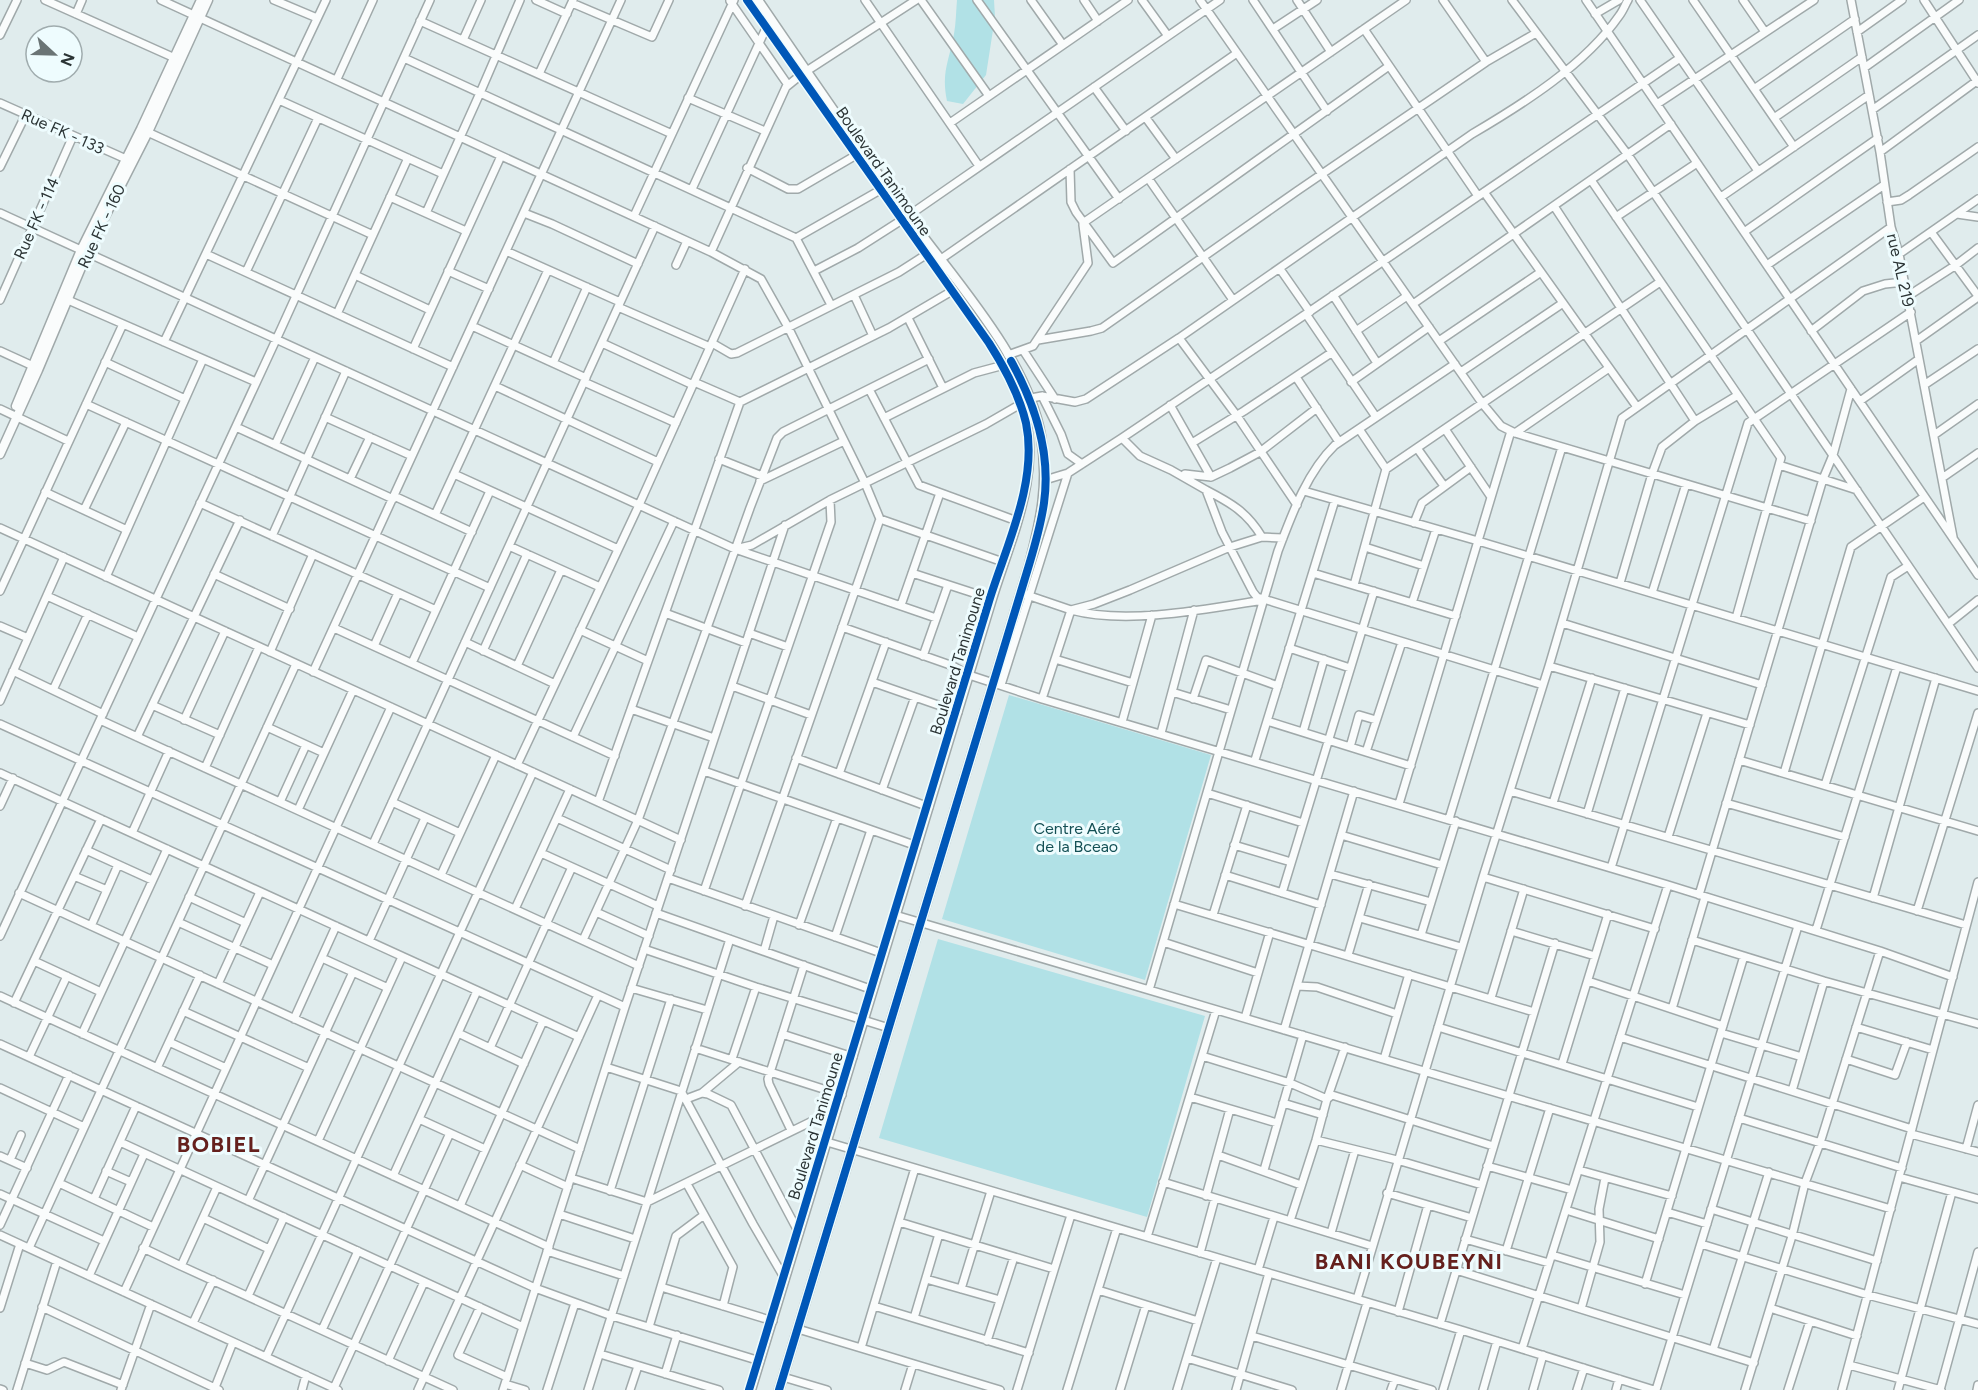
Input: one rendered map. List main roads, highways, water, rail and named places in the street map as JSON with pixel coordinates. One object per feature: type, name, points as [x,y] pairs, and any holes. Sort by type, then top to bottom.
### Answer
[{"type":"main road","name":"Rue FK - 160","points":[[197,16],[201,0]]},
{"type":"main road","name":"Rue FK - 160","points":[[0,454],[33,366],[84,252],[197,16],[208,0]]},
{"type":"main road","name":"Boulevard Tanimoune","points":[[748,0],[805,73],[906,218],[927,254],[1004,365],[1021,403],[1028,436],[1029,472],[1017,520],[752,1390]]},
{"type":"main road","name":"Boulevard Tanimoune","points":[[758,0],[882,189],[941,259],[998,338],[1030,398],[1041,435],[1045,480],[1040,524],[1025,594],[920,922],[779,1390]]},
{"type":"main road","name":"Rue FK - 160","points":[[100,218],[126,159],[144,130]]},
{"type":"main road","name":"Rue FK - 160","points":[[0,440],[14,416],[68,300],[84,252]]},
{"type":"district","name":"BOBIEL","points":[[219,1144]]},
{"type":"district","name":"BANI KOUBEYNI","points":[[1409,1261]]},
{"type":"park label","name":"Centre Aéré de la Bceao","points":[[1077,837]]}]
